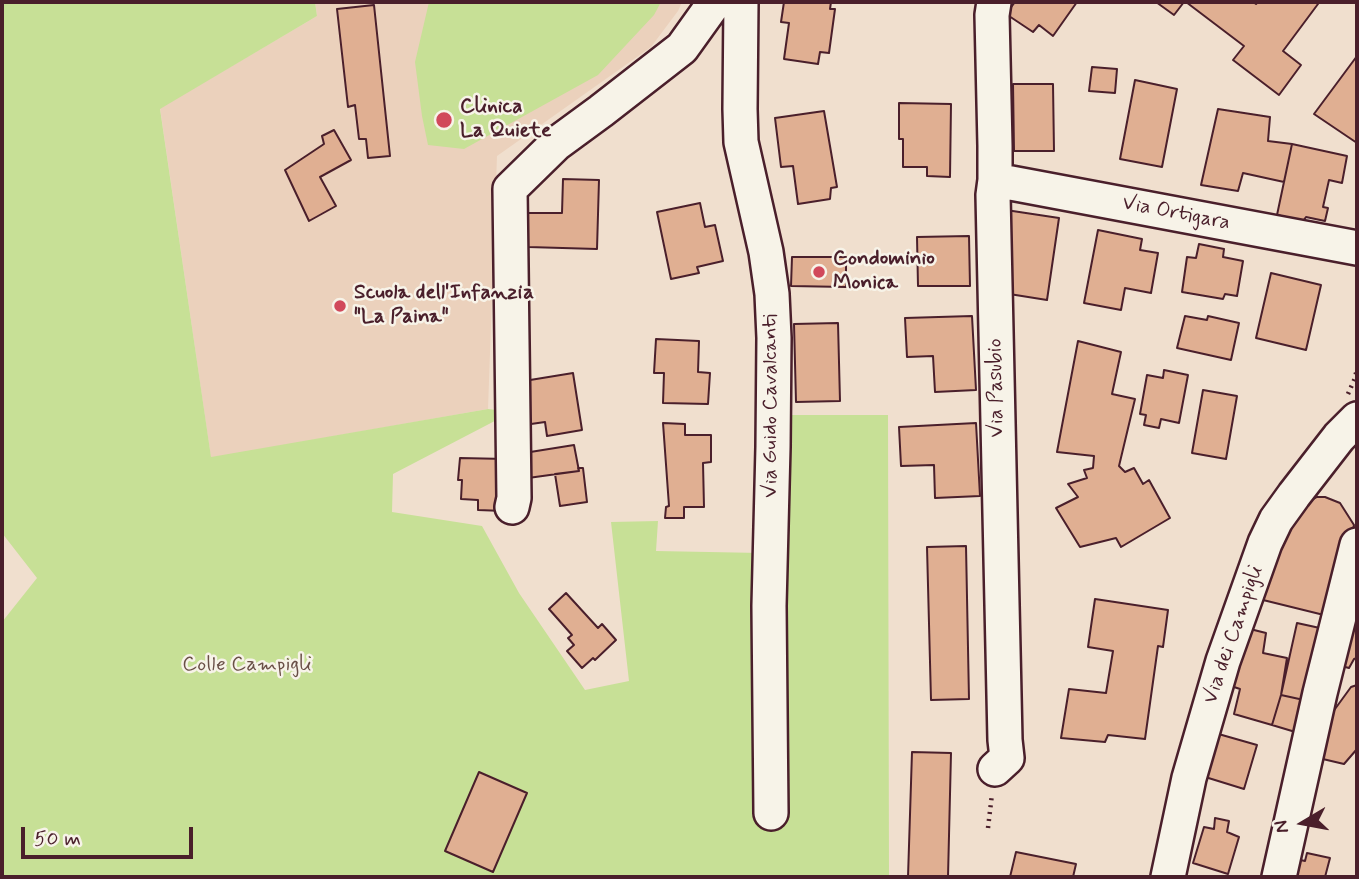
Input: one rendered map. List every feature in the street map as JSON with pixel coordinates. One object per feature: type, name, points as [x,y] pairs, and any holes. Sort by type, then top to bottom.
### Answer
[{"type":"street","points":[[512,507],[510,189],[556,144],[682,48],[715,2]]},
{"type":"street","name":"Via Guido Cavalcanti","points":[[741,2],[741,142],[766,252],[774,338],[769,606],[771,813]]},
{"type":"street","name":"Via Pasubio","points":[[994,2],[993,195],[1007,758],[995,769]]},
{"type":"street","name":"Via Ortigara","points":[[995,180],[1357,248]]},
{"type":"street","name":"Via dei Campigli","points":[[1168,877],[1189,778],[1223,661],[1265,543],[1276,520],[1294,495],[1339,437],[1357,419]]},
{"type":"street","points":[[1279,877],[1357,545]]},
{"type":"shaded area","name":"Scuola dell'Infanzia \"La Paina\"","points":[[315,2],[682,2],[651,47],[497,156],[488,409],[211,458],[160,108],[317,16]]},
{"type":"green space","name":"Colle Campigli","points":[[2,2],[315,2],[317,16],[160,109],[211,457],[488,409],[512,412],[393,474],[392,512],[482,526],[519,593],[585,690],[629,681],[611,522],[658,521],[656,551],[761,553],[760,415],[888,415],[889,877],[2,877],[2,622],[37,578],[2,533]]},
{"type":"green space","points":[[429,2],[661,2],[654,15],[598,75],[464,149],[428,145],[415,62]]},
{"type":"building","points":[[784,2],[831,2],[830,9],[835,9],[829,53],[820,52],[818,64],[784,59],[789,23],[781,22]]},
{"type":"building","points":[[1015,2],[1077,2],[1053,36],[1039,25],[1033,32],[1006,14]]},
{"type":"building","points":[[1156,2],[1184,2],[1174,15]]},
{"type":"building","points":[[1186,2],[1318,4],[1283,51],[1301,65],[1279,95],[1233,60],[1244,46]]},
{"type":"building","points":[[374,5],[390,156],[368,158],[366,139],[359,139],[355,105],[348,107],[337,9]]},
{"type":"building","points":[[1357,56],[1357,143],[1314,114]]},
{"type":"building","points":[[1092,67],[1117,69],[1115,93],[1089,91]]},
{"type":"building","points":[[1135,80],[1177,89],[1162,167],[1120,159]]},
{"type":"building","points":[[1013,84],[1053,84],[1054,151],[1014,151]]},
{"type":"building","points":[[899,103],[951,104],[950,177],[927,176],[927,167],[903,167],[903,139],[899,139]]},
{"type":"building","points":[[1218,109],[1270,117],[1268,141],[1292,144],[1284,182],[1243,173],[1238,191],[1201,185]]},
{"type":"building","points":[[824,111],[837,187],[831,188],[830,199],[798,204],[793,166],[781,167],[775,118]]},
{"type":"building","points":[[334,130],[351,160],[320,177],[336,206],[309,221],[285,170],[324,144],[322,136]]},
{"type":"building","points":[[1292,144],[1347,156],[1342,183],[1329,180],[1323,207],[1328,208],[1325,221],[1306,217],[1303,221],[1277,215]]},
{"type":"building","points":[[563,179],[599,180],[597,249],[528,247],[528,213],[562,213]]},
{"type":"building","points":[[700,203],[705,227],[715,225],[723,261],[697,267],[699,273],[671,279],[657,212]]},
{"type":"building","points":[[1006,210],[1059,218],[1047,300],[1003,293]]},
{"type":"building","points":[[1098,230],[1142,239],[1140,250],[1158,253],[1151,293],[1125,288],[1121,310],[1084,303]]},
{"type":"building","points":[[969,236],[970,286],[918,286],[917,237]]},
{"type":"building","points":[[1199,244],[1224,249],[1223,257],[1243,261],[1237,296],[1225,294],[1223,299],[1182,292],[1187,257],[1196,258]]},
{"type":"building","name":"Condominio Monica","points":[[792,257],[846,257],[846,287],[791,286]]},
{"type":"building","points":[[1271,273],[1321,285],[1306,350],[1256,338]]},
{"type":"building","points":[[972,316],[976,390],[935,392],[933,356],[907,357],[905,318]]},
{"type":"building","points":[[1185,316],[1207,320],[1208,316],[1239,323],[1231,360],[1177,348]]},
{"type":"building","points":[[838,323],[840,401],[796,402],[794,324]]},
{"type":"building","points":[[656,339],[699,341],[698,372],[710,373],[708,404],[663,403],[664,373],[654,373]]},
{"type":"building","points":[[1078,341],[1121,352],[1112,394],[1135,399],[1119,466],[1125,472],[1134,468],[1143,484],[1149,480],[1170,518],[1121,547],[1116,538],[1080,547],[1056,508],[1078,497],[1068,484],[1087,478],[1084,470],[1093,468],[1094,456],[1057,452]]},
{"type":"building","points":[[1164,370],[1188,375],[1179,423],[1161,419],[1159,428],[1144,425],[1146,415],[1140,414],[1147,375],[1163,378]]},
{"type":"building","points":[[573,373],[582,430],[547,436],[545,422],[531,424],[524,381]]},
{"type":"building","points":[[1203,390],[1237,396],[1226,459],[1192,453]]},
{"type":"building","points":[[663,423],[685,424],[685,435],[711,435],[711,462],[703,463],[704,507],[684,507],[684,518],[665,518],[666,507],[669,506]]},
{"type":"building","points":[[976,423],[980,496],[935,498],[934,465],[901,466],[899,427]]},
{"type":"building","points":[[574,445],[579,471],[528,478],[524,453]]},
{"type":"building","points":[[460,458],[506,459],[504,511],[478,510],[478,500],[461,499],[462,480],[458,480]]},
{"type":"building","points":[[578,468],[583,468],[587,502],[560,506],[555,474],[579,471]]},
{"type":"building","points":[[1317,497],[1340,503],[1354,525],[1332,617],[1259,599],[1277,554],[1295,521],[1308,502]]},
{"type":"building","points":[[966,546],[969,699],[931,700],[927,547]]},
{"type":"building","points":[[566,593],[598,628],[602,624],[616,640],[582,668],[567,651],[574,645],[568,638],[572,635],[549,609]]},
{"type":"building","points":[[1095,599],[1168,610],[1163,647],[1158,646],[1145,739],[1108,735],[1105,742],[1061,738],[1069,689],[1106,693],[1113,651],[1088,647]]},
{"type":"building","points":[[1340,621],[1357,625],[1357,658],[1349,668],[1330,663]]},
{"type":"building","points":[[1297,623],[1329,630],[1313,702],[1281,695]]},
{"type":"building","points":[[1246,628],[1266,633],[1263,653],[1287,658],[1281,695],[1272,725],[1234,714],[1240,689],[1231,686]]},
{"type":"building","points":[[1357,685],[1357,749],[1344,764],[1310,756],[1327,720],[1351,687]]},
{"type":"building","points":[[1281,695],[1313,702],[1302,734],[1272,725]]},
{"type":"building","points":[[1215,733],[1257,745],[1244,789],[1202,776]]},
{"type":"building","points":[[912,752],[951,753],[948,877],[908,877]]},
{"type":"building","points":[[479,772],[527,793],[493,872],[445,851]]},
{"type":"building","points":[[1215,818],[1229,821],[1227,832],[1239,837],[1228,874],[1193,863],[1204,827],[1214,829]]},
{"type":"building","points":[[1016,852],[1076,864],[1073,877],[1010,877]]},
{"type":"building","points":[[1307,853],[1330,858],[1325,877],[1282,877],[1287,857],[1305,861]]},
{"type":"place","name":"Clinica La Quiete","points":[[444,120]]},
{"type":"place","name":"Condominio Monica","points":[[819,272]]},
{"type":"place","name":"Scuola dell'Infanzia \"La Paina\"","points":[[340,306]]}]
